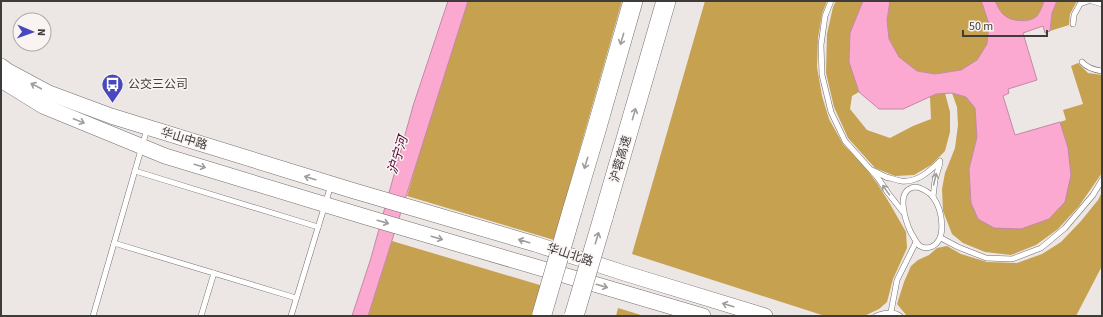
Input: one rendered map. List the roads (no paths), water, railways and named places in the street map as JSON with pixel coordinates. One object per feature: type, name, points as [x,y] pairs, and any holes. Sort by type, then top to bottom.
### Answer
[{"type":"highway","points":[[542,315],[633,1]]},
{"type":"highway","name":"沪蓉高速","points":[[574,316],[666,1]]},
{"type":"main road","name":"华山中路","points":[[1,66],[49,93],[111,116],[374,197]]},
{"type":"main road","name":"华山中路","points":[[1,80],[43,106],[166,156],[366,217]]},
{"type":"main road","name":"华山北路","points":[[374,197],[535,244],[765,316]]},
{"type":"main road","name":"华山北路","points":[[366,217],[703,316]]},
{"type":"lane","points":[[831,1],[825,16],[821,45],[822,75],[831,112],[845,141],[870,168],[888,194],[903,212],[916,242],[921,246],[928,248],[936,245],[941,238],[942,220],[940,210],[933,197],[924,190],[890,180],[870,168]]},
{"type":"lane","points":[[1073,24],[1074,15],[1080,4],[1088,1]]},
{"type":"lane","points":[[1092,1],[1102,4]]},
{"type":"lane","points":[[1082,62],[1084,65],[1094,70],[1102,71]]},
{"type":"lane","points":[[92,316],[147,128]]},
{"type":"lane","points":[[903,212],[903,202],[909,185],[929,172],[940,161],[934,180],[933,197]]},
{"type":"lane","points":[[135,172],[318,227]]},
{"type":"lane","points":[[886,177],[903,181],[915,180]]},
{"type":"lane","points":[[941,238],[958,247],[986,258],[1012,259],[1041,248],[1066,228],[1093,195],[1102,180]]},
{"type":"lane","points":[[291,316],[332,184]]},
{"type":"lane","points":[[906,192],[911,188],[917,187]]},
{"type":"lane","points":[[891,312],[897,280],[916,242]]},
{"type":"lane","points":[[114,243],[296,298]]},
{"type":"lane","points":[[201,316],[214,273]]},
{"type":"lane","points":[[876,316],[891,312],[899,314],[900,316]]},
{"type":"place","name":"公交三公司","points":[[112,104]]},
{"type":"water label","name":"沪宁河","points":[[398,155]]}]
